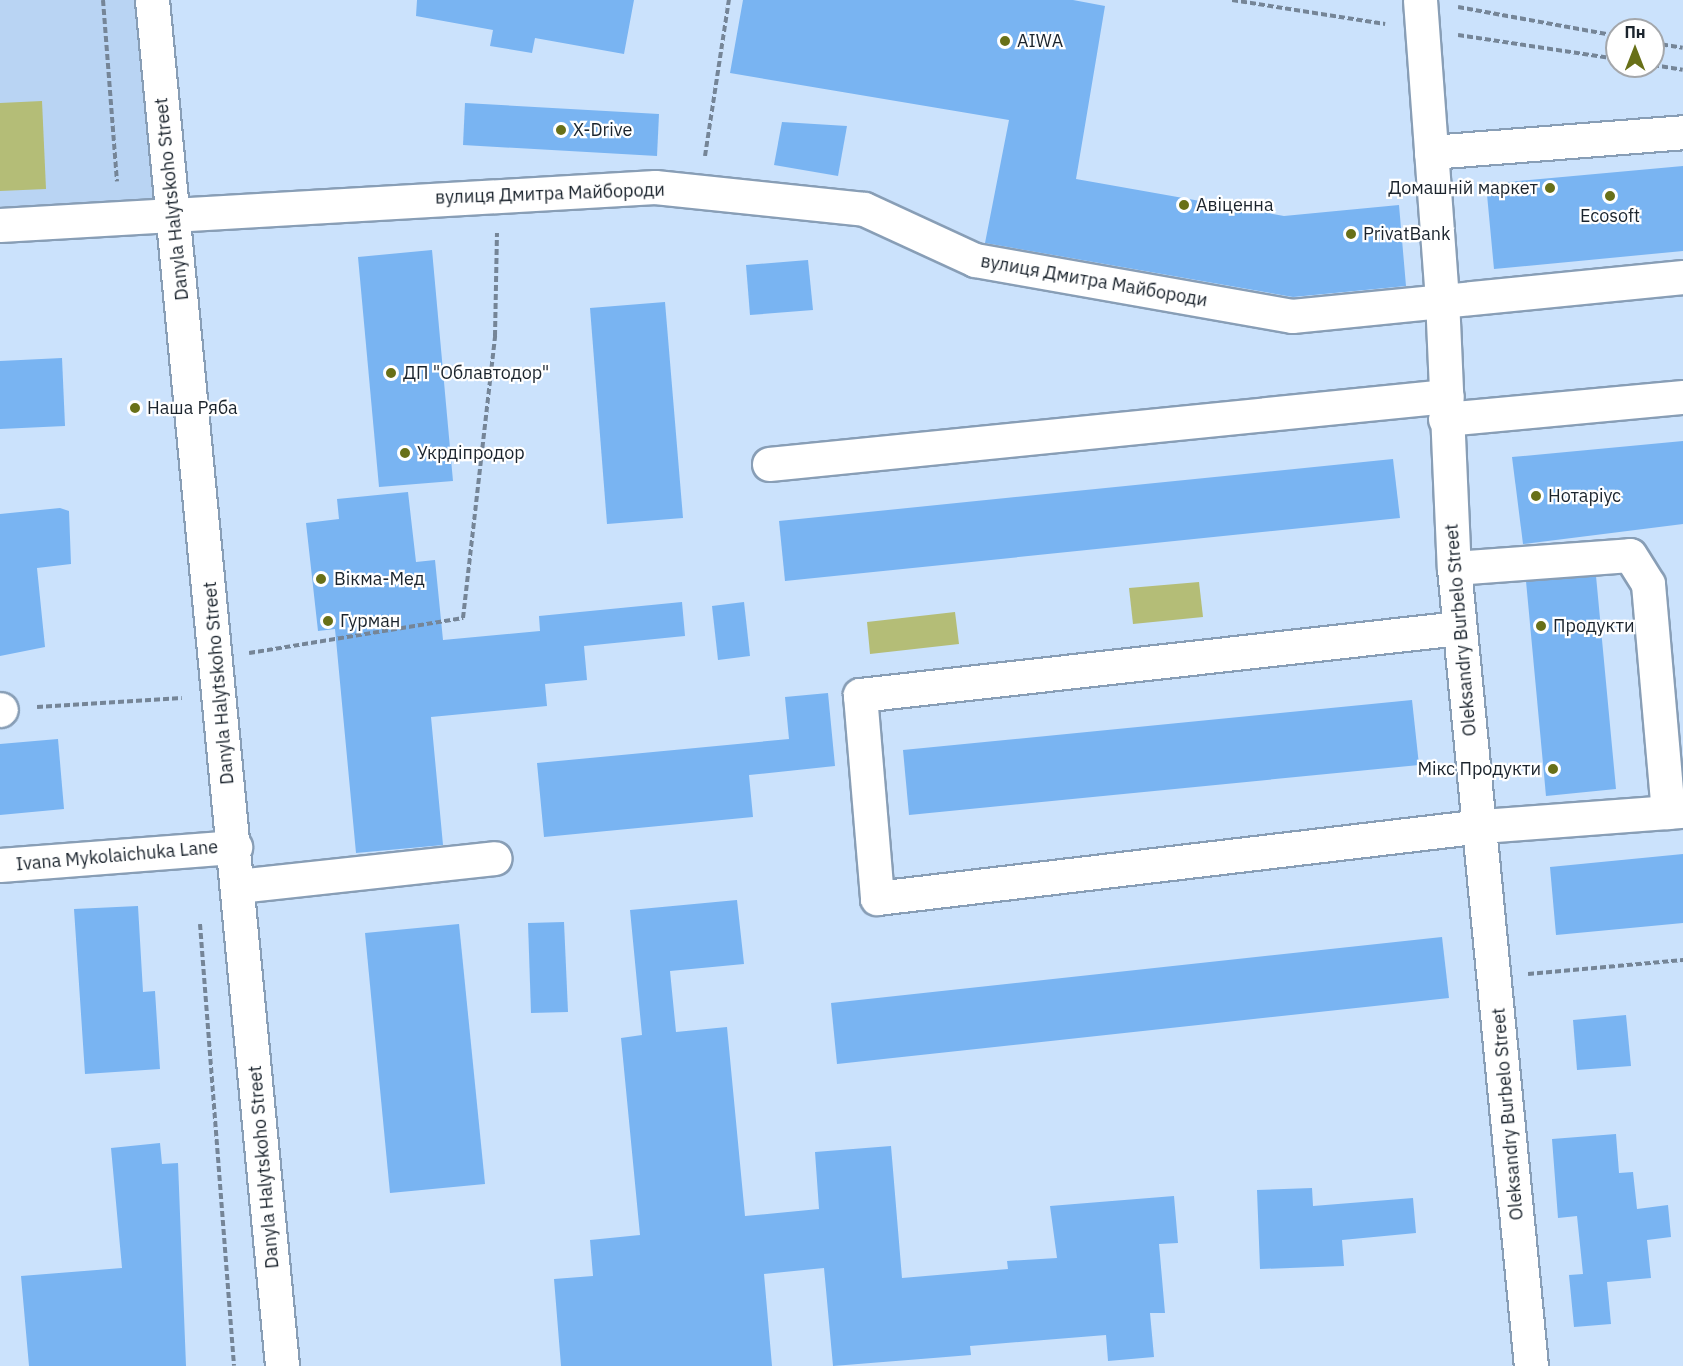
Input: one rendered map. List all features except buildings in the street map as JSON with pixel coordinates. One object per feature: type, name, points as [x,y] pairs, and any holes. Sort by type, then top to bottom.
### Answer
[{"type":"street","name":"Danyla Halytskoho Street","points":[[152,0],[235,847],[282,1366]]},
{"type":"street","name":"Oleksandry Burbelo Street","points":[[1435,3],[1431,153],[1442,298],[1454,568],[1482,826],[1531,1366]]},
{"type":"street","points":[[1431,153],[1683,132]]},
{"type":"street","name":"вулиця Дмитра Майбороди","points":[[0,225],[174,210],[655,187],[864,209],[975,260],[1292,316],[1442,298],[1683,277]]},
{"type":"street","points":[[770,465],[1446,407],[1683,397]]},
{"type":"street","points":[[1454,568],[1630,555],[1648,584],[1676,811],[1482,826],[877,898],[860,695],[1459,628]]},
{"type":"street","name":"Ivana Mykolaichuka Lane","points":[[0,866],[235,847]]},
{"type":"street","points":[[238,886],[494,858]]},
{"type":"path","points":[[103,0],[113,167],[127,214]]},
{"type":"path","points":[[699,192],[729,0]]},
{"type":"path","points":[[1435,3],[1605,34]]},
{"type":"path","points":[[1665,44],[1683,48]]},
{"type":"path","points":[[1665,67],[1683,70]]},
{"type":"path","points":[[242,654],[463,618],[495,336],[498,194]]},
{"type":"path","points":[[182,686],[184,710]]},
{"type":"path","points":[[1,710],[183,698]]},
{"type":"path","points":[[200,920],[234,1366]]},
{"type":"path","points":[[1522,974],[1683,960]]},
{"type":"shaded area","points":[[0,0],[150,0],[173,210],[0,224]]},
{"type":"green space","points":[[42,101],[46,189],[0,191],[0,103]]},
{"type":"green space","points":[[1199,582],[1203,617],[1133,624],[1129,588]]},
{"type":"green space","points":[[955,612],[959,644],[870,654],[867,622]]},
{"type":"place","name":"AIWA","points":[[1005,41]]},
{"type":"place","name":"X-Drive","points":[[561,130]]},
{"type":"place","name":"Домашній маркет","points":[[1550,188]]},
{"type":"place","name":"Ecosoft","points":[[1610,196]]},
{"type":"place","name":"Авіценна","points":[[1184,205]]},
{"type":"place","name":"PrivatBank","points":[[1351,234]]},
{"type":"place","name":"ДП \"Облавтодор\"","points":[[391,373]]},
{"type":"place","name":"Наша Ряба","points":[[135,408]]},
{"type":"place","name":"Укрдіпродор","points":[[405,453]]},
{"type":"place","name":"Нотаріус","points":[[1536,496]]},
{"type":"place","name":"Вікма-Мед","points":[[321,579]]},
{"type":"place","name":"Гурман","points":[[328,621]]},
{"type":"place","name":"Продукти","points":[[1541,626]]},
{"type":"place","name":"Мікс Продукти","points":[[1553,769]]}]
